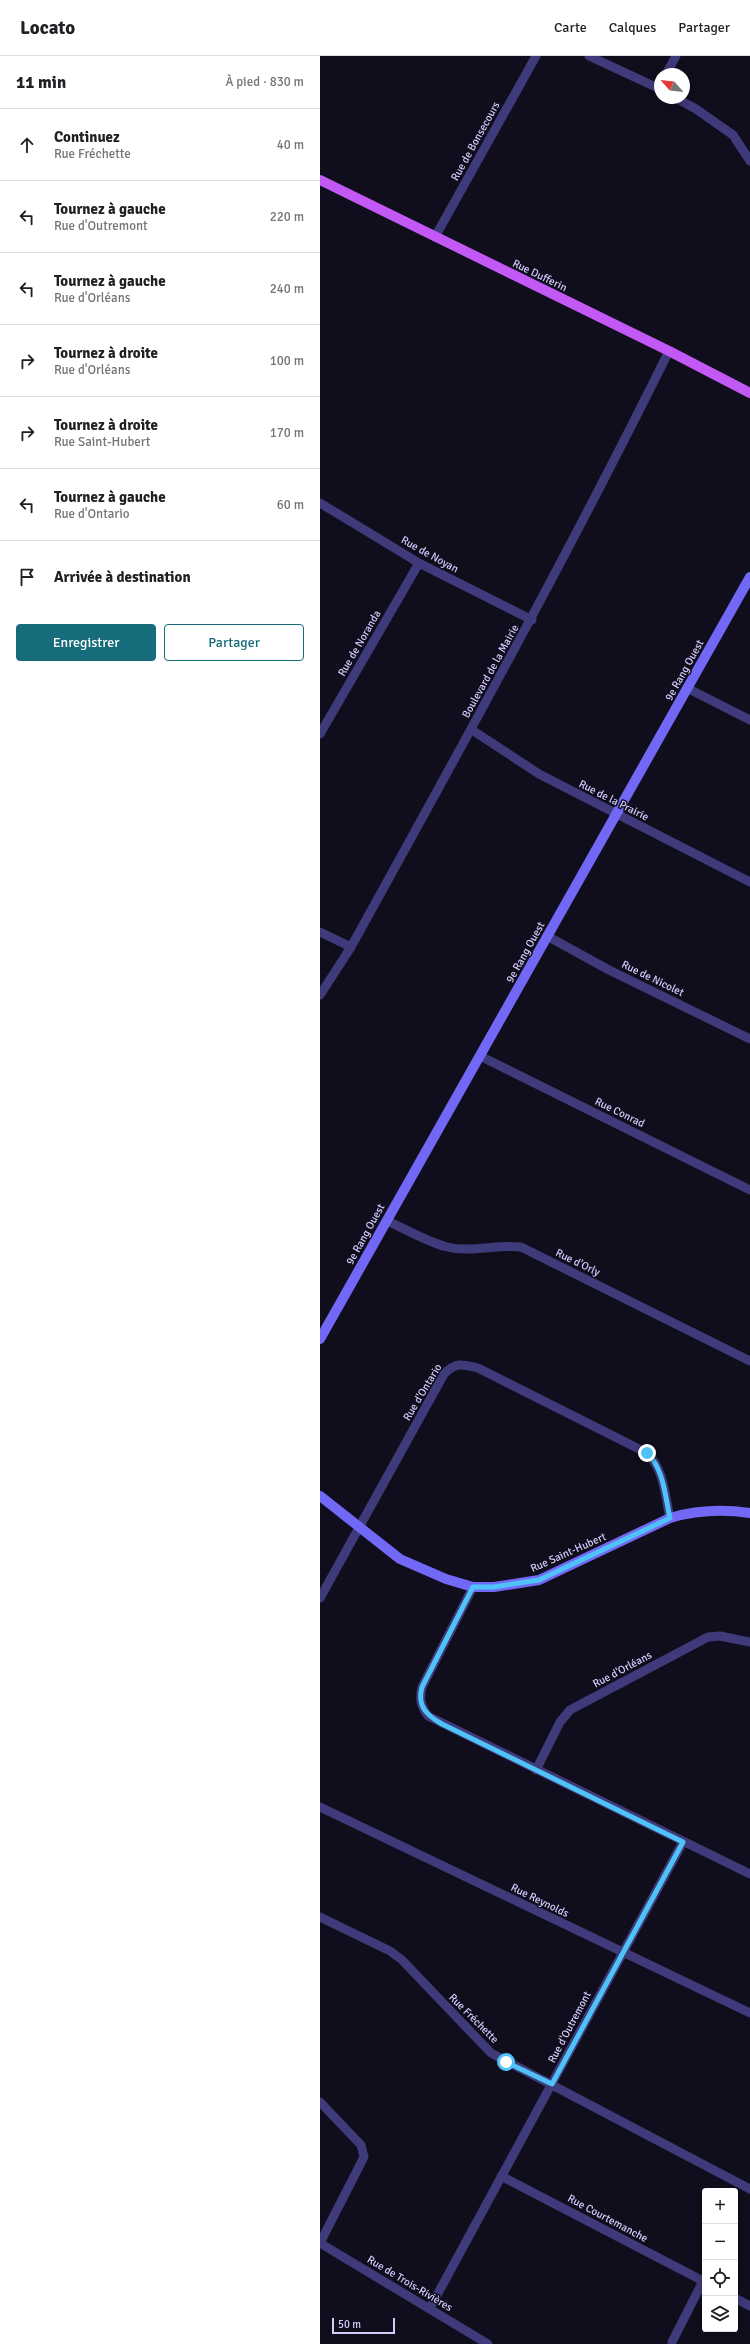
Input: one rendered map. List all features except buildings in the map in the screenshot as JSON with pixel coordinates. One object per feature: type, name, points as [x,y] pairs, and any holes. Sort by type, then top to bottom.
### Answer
[{"type":"main road","name":"Rue Dufferin","points":[[320,180],[669,351],[750,393]]},
{"type":"street","name":"Rue de Bonsecours","points":[[435,237],[536,56]]},
{"type":"street","points":[[589,56],[654,85]]},
{"type":"street","points":[[669,68],[676,56]]},
{"type":"street","points":[[687,104],[733,135],[750,161]]},
{"type":"street","name":"Boulevard de la Mairie","points":[[320,995],[350,947],[532,620],[604,482],[669,351]]},
{"type":"street","name":"Rue de Noyan","points":[[320,503],[419,563],[532,620]]},
{"type":"street","name":"Rue de Noranda","points":[[320,734],[419,563]]},
{"type":"street","name":"9e Rang Ouest","points":[[320,1339],[750,577]]},
{"type":"street","points":[[687,688],[750,720]]},
{"type":"street","name":"Rue de la Prairie","points":[[472,730],[539,774],[616,815],[750,882]]},
{"type":"street","points":[[320,932],[350,947]]},
{"type":"street","name":"Rue de Nicolet","points":[[547,936],[609,970],[750,1039]]},
{"type":"street","name":"Rue Conrad","points":[[480,1056],[750,1190]]},
{"type":"street","name":"Rue d'Orly","points":[[387,1221],[447,1247],[477,1249],[504,1245],[521,1247],[750,1361]]},
{"type":"street","name":"Rue d'Ontario","points":[[320,1598],[444,1374],[452,1366],[459,1363],[478,1368],[647,1453],[654,1459],[660,1473],[670,1518]]},
{"type":"street","name":"Rue Saint-Hubert","points":[[320,1496],[400,1559],[446,1579],[473,1587],[494,1587],[539,1580],[670,1518],[693,1511],[726,1510],[750,1513]]},
{"type":"street","points":[[473,1587],[422,1687],[420,1697],[421,1707],[428,1716],[750,1874]]},
{"type":"street","name":"Rue d'Orléans","points":[[536,1770],[560,1722],[570,1710],[708,1637],[720,1636],[750,1642]]},
{"type":"street","name":"Rue Reynolds","points":[[320,1806],[750,2014]]},
{"type":"street","name":"Rue d'Outremont","points":[[430,2308],[683,1842]]},
{"type":"street","name":"Rue Fréchette","points":[[320,1917],[390,1951],[402,1960],[491,2053],[750,2189]]},
{"type":"street","points":[[320,2102],[360,2145],[364,2157],[320,2243]]},
{"type":"street","name":"Rue Courtemanche","points":[[501,2176],[702,2281]]},
{"type":"street","name":"Rue de Trois-Rivières","points":[[320,2243],[488,2344]]},
{"type":"street","name":"Rue Courtemanche","points":[[672,2342],[702,2286]]},
{"type":"street","points":[[738,2300],[750,2306]]},
{"type":"route","points":[[506,2062],[552,2084],[683,1842],[428,1716],[421,1707],[420,1697],[422,1687],[473,1587],[494,1587],[539,1580],[670,1518],[660,1473],[654,1459],[647,1453]]}]
